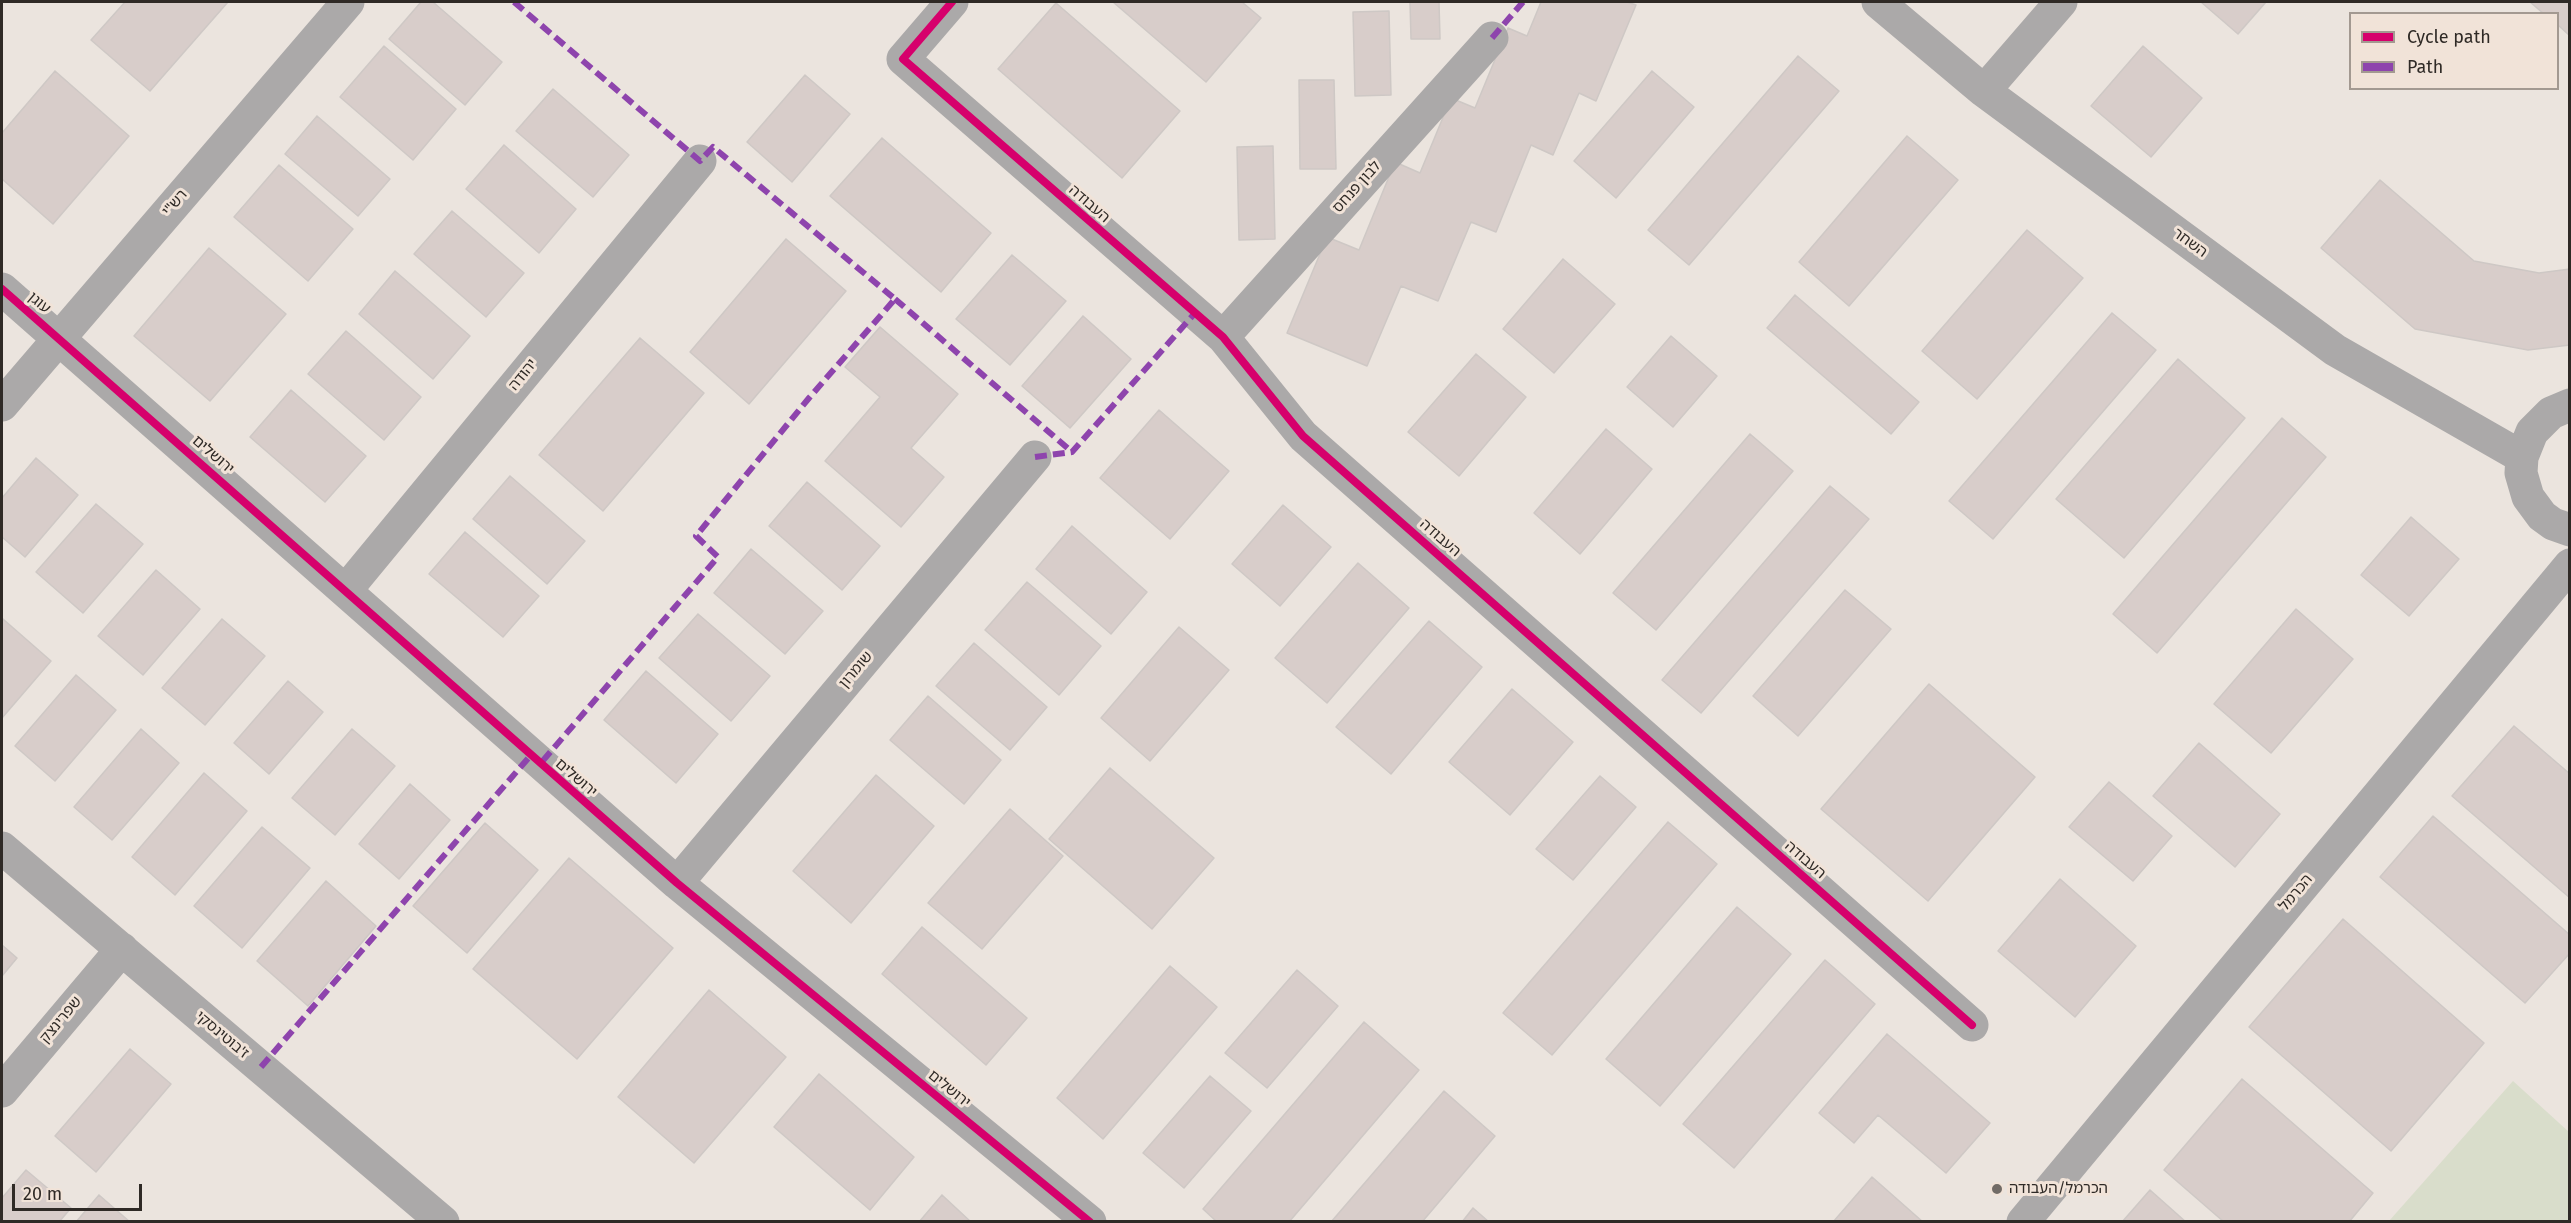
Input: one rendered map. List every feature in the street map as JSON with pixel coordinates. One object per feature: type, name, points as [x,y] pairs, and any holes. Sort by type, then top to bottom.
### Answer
[{"type":"street","name":"רש\"י","points":[[2,405],[348,2]]},
{"type":"street","name":"העבודה","points":[[952,2],[903,59],[1223,337],[1303,436],[1972,1025]]},
{"type":"street","name":"השחר","points":[[1878,2],[1984,91],[2335,350],[2522,457]]},
{"type":"street","points":[[1984,91],[2061,2]]},
{"type":"street","name":"לבון פנחס","points":[[1223,337],[1492,38]]},
{"type":"street","name":"יהודה","points":[[346,590],[700,161]]},
{"type":"street","name":"עוגן","points":[[2,289],[59,338]]},
{"type":"street","name":"ירושלים","points":[[59,338],[676,883],[1090,1221]]},
{"type":"street","points":[[2570,405],[2551,413],[2532,432],[2522,457],[2521,472],[2528,497],[2542,516],[2553,524],[2570,530]]},
{"type":"street","name":"שומרון","points":[[676,883],[1035,458]]},
{"type":"street","name":"הכרמל","points":[[2023,1221],[2570,565]]},
{"type":"street","name":"ז'בוטינסקי","points":[[2,848],[443,1221]]},
{"type":"street","name":"שפרינצק","points":[[2,1091],[122,950]]},
{"type":"green space","points":[[2513,1081],[2569,1132],[2569,1221],[2389,1221]]},
{"type":"building","points":[[125,2],[228,2],[150,91],[91,40]]},
{"type":"building","points":[[421,2],[433,2],[502,62],[465,105],[389,39]]},
{"type":"building","points":[[1113,2],[1242,2],[1261,18],[1206,82]]},
{"type":"building","points":[[1410,2],[1439,2],[1440,39],[1411,39]]},
{"type":"building","points":[[1541,2],[1627,2],[1636,5],[1596,101],[1579,93],[1553,155],[1531,145],[1496,232],[1471,222],[1438,301],[1401,286],[1367,366],[1287,333],[1327,237],[1359,250],[1395,162],[1420,173],[1451,98],[1475,108],[1508,28],[1527,36]]},
{"type":"building","points":[[2201,2],[2266,2],[2238,34]]},
{"type":"building","points":[[2530,2],[2570,2],[2570,36],[2559,26],[2559,12],[2542,12]]},
{"type":"building","points":[[1056,3],[1180,111],[1122,178],[998,69]]},
{"type":"building","points":[[1389,11],[1391,95],[1355,96],[1353,12]]},
{"type":"building","points":[[384,46],[456,109],[413,160],[340,97]]},
{"type":"building","points":[[2143,46],[2202,98],[2151,157],[2091,106]]},
{"type":"building","points":[[1798,56],[1839,91],[1689,265],[1648,230]]},
{"type":"building","points":[[55,71],[129,136],[53,224],[2,179],[2,133]]},
{"type":"building","points":[[1652,71],[1694,107],[1616,198],[1574,161]]},
{"type":"building","points":[[805,75],[850,114],[792,182],[747,142]]},
{"type":"building","points":[[1299,80],[1334,80],[1336,169],[1300,169]]},
{"type":"building","points":[[553,89],[629,155],[593,197],[516,131]]},
{"type":"building","points":[[317,116],[390,179],[358,216],[285,154]]},
{"type":"building","points":[[1907,136],[1958,180],[1849,306],[1799,262]]},
{"type":"building","points":[[882,138],[991,233],[941,292],[830,196]]},
{"type":"building","points":[[504,145],[576,209],[539,253],[466,189]]},
{"type":"building","points":[[1273,146],[1275,239],[1239,240],[1237,147]]},
{"type":"building","points":[[279,165],[353,229],[308,281],[234,217]]},
{"type":"building","points":[[2380,180],[2474,261],[2539,273],[2570,269],[2570,345],[2528,350],[2415,329],[2321,248]]},
{"type":"building","points":[[452,211],[524,273],[486,317],[414,254]]},
{"type":"building","points":[[2027,230],[2083,278],[1977,399],[1922,351]]},
{"type":"building","points":[[786,239],[846,291],[749,404],[690,352]]},
{"type":"building","points":[[209,248],[286,314],[210,401],[134,336]]},
{"type":"building","points":[[1012,255],[1066,301],[1010,365],[956,319]]},
{"type":"building","points":[[1563,259],[1615,304],[1554,373],[1503,329]]},
{"type":"building","points":[[395,271],[470,336],[433,379],[359,314]]},
{"type":"building","points":[[1795,295],[1919,402],[1891,434],[1767,328]]},
{"type":"building","points":[[2112,313],[2156,350],[1993,539],[1949,501]]},
{"type":"building","points":[[1083,316],[1131,359],[1070,428],[1022,386]]},
{"type":"building","points":[[880,327],[958,394],[911,448],[944,477],[901,527],[825,461],[880,397],[845,367]]},
{"type":"building","points":[[346,331],[421,397],[384,440],[308,374]]},
{"type":"building","points":[[1671,336],[1717,376],[1673,427],[1627,387]]},
{"type":"building","points":[[640,338],[704,393],[603,511],[539,455]]},
{"type":"building","points":[[1476,354],[1526,397],[1459,476],[1408,432]]},
{"type":"building","points":[[2178,359],[2245,418],[2124,558],[2056,499]]},
{"type":"building","points":[[291,390],[366,456],[325,502],[250,437]]},
{"type":"building","points":[[1159,410],[1229,471],[1170,539],[1100,478]]},
{"type":"building","points":[[2282,418],[2326,457],[2157,653],[2113,614]]},
{"type":"building","points":[[1606,429],[1652,469],[1580,554],[1534,513]]},
{"type":"building","points":[[1750,434],[1793,471],[1656,630],[1613,593]]},
{"type":"building","points":[[36,458],[78,495],[25,557],[2,537],[2,498]]},
{"type":"building","points":[[510,476],[585,541],[547,584],[473,519]]},
{"type":"building","points":[[807,482],[880,546],[842,590],[769,526]]},
{"type":"building","points":[[1830,486],[1869,519],[1701,713],[1662,680]]},
{"type":"building","points":[[96,504],[143,544],[83,613],[36,572]]},
{"type":"building","points":[[1283,505],[1331,547],[1280,606],[1232,564]]},
{"type":"building","points":[[2411,517],[2459,559],[2409,616],[2361,575]]},
{"type":"building","points":[[1072,526],[1147,592],[1111,634],[1036,569]]},
{"type":"building","points":[[465,532],[539,596],[503,637],[429,574]]},
{"type":"building","points":[[751,549],[823,611],[785,654],[714,593]]},
{"type":"building","points":[[1358,563],[1409,608],[1327,703],[1275,658]]},
{"type":"building","points":[[156,570],[200,609],[143,675],[98,636]]},
{"type":"building","points":[[1027,582],[1101,646],[1059,695],[985,630]]},
{"type":"building","points":[[1845,590],[1891,629],[1798,736],[1753,696]]},
{"type":"building","points":[[2296,609],[2353,659],[2271,753],[2214,704]]},
{"type":"building","points":[[698,614],[770,676],[731,721],[659,658]]},
{"type":"building","points":[[3,619],[51,661],[2,718],[2,621]]},
{"type":"building","points":[[222,619],[265,656],[205,725],[162,688]]},
{"type":"building","points":[[1429,621],[1482,667],[1391,774],[1336,727]]},
{"type":"building","points":[[1179,627],[1229,670],[1150,761],[1101,718]]},
{"type":"building","points":[[974,643],[1047,707],[1010,750],[936,686]]},
{"type":"building","points":[[646,671],[718,734],[676,783],[604,720]]},
{"type":"building","points":[[76,675],[116,710],[55,781],[15,746]]},
{"type":"building","points":[[288,681],[323,712],[269,774],[234,743]]},
{"type":"building","points":[[1929,684],[2035,777],[1928,901],[1821,809]]},
{"type":"building","points":[[1512,689],[1573,742],[1510,815],[1449,762]]},
{"type":"building","points":[[928,696],[1001,760],[964,804],[890,740]]},
{"type":"building","points":[[2514,726],[2570,774],[2570,898],[2452,796]]},
{"type":"building","points":[[141,729],[179,763],[112,840],[74,807]]},
{"type":"building","points":[[352,729],[395,766],[335,835],[292,798]]},
{"type":"building","points":[[2199,743],[2280,814],[2235,867],[2153,796]]},
{"type":"building","points":[[1110,768],[1214,858],[1152,929],[1049,839]]},
{"type":"building","points":[[204,773],[247,811],[175,895],[132,857]]},
{"type":"building","points":[[876,775],[934,826],[851,923],[793,871]]},
{"type":"building","points":[[1600,776],[1636,807],[1573,880],[1536,849]]},
{"type":"building","points":[[2109,782],[2172,836],[2133,881],[2069,827]]},
{"type":"building","points":[[410,784],[450,820],[399,879],[359,844]]},
{"type":"building","points":[[1010,809],[1063,856],[982,949],[928,903]]},
{"type":"building","points":[[2433,816],[2570,935],[2570,953],[2525,1003],[2380,877]]},
{"type":"building","points":[[1668,822],[1717,864],[1552,1055],[1503,1013]]},
{"type":"building","points":[[485,823],[538,870],[467,953],[413,906]]},
{"type":"building","points":[[262,827],[310,868],[242,948],[194,906]]},
{"type":"building","points":[[569,858],[673,948],[577,1059],[473,969]]},
{"type":"building","points":[[2060,879],[2136,946],[2075,1017],[1998,951]]},
{"type":"building","points":[[326,881],[376,926],[308,1006],[257,961]]},
{"type":"building","points":[[1737,907],[1791,954],[1660,1106],[1606,1059]]},
{"type":"building","points":[[2343,919],[2484,1043],[2391,1151],[2249,1027]]},
{"type":"building","points":[[922,927],[1027,1018],[986,1065],[882,974]]},
{"type":"building","points":[[2,945],[17,958],[2,976]]},
{"type":"building","points":[[1825,960],[1875,1004],[1734,1168],[1683,1124]]},
{"type":"building","points":[[1170,966],[1217,1007],[1103,1139],[1057,1098]]},
{"type":"building","points":[[1297,970],[1338,1006],[1267,1088],[1225,1053]]},
{"type":"building","points":[[709,990],[786,1057],[694,1163],[618,1097]]},
{"type":"building","points":[[1364,1022],[1419,1070],[1289,1222],[1217,1222],[1203,1209]]},
{"type":"building","points":[[1887,1034],[1990,1123],[1946,1173],[1878,1115],[1854,1143],[1819,1113]]},
{"type":"building","points":[[130,1049],[171,1084],[96,1172],[55,1136]]},
{"type":"building","points":[[819,1074],[914,1157],[870,1210],[774,1127]]},
{"type":"building","points":[[1210,1076],[1251,1111],[1184,1188],[1143,1153]]},
{"type":"building","points":[[2242,1079],[2373,1193],[2349,1222],[2224,1222],[2164,1170]]},
{"type":"building","points":[[1444,1091],[1495,1136],[1422,1222],[1331,1222]]},
{"type":"building","points":[[26,1170],[71,1208],[59,1222],[2,1222],[2,1198]]},
{"type":"building","points":[[1872,1177],[1923,1222],[1833,1222]]},
{"type":"building","points":[[2150,1190],[2186,1222],[2122,1222]]},
{"type":"building","points":[[99,1195],[130,1222],[76,1222]]},
{"type":"building","points":[[942,1195],[971,1222],[919,1222]]},
{"type":"building","points":[[1473,1208],[1489,1222],[1462,1222]]},
{"type":"marked path","points":[[514,2],[700,161],[713,147],[895,299],[809,398],[696,536],[718,557],[540,764]]},
{"type":"marked path","points":[[1492,38],[1523,2]]},
{"type":"marked path","points":[[895,299],[1072,452]]},
{"type":"marked path","points":[[1035,457],[1072,452],[1195,313]]},
{"type":"marked path","points":[[261,1067],[531,755]]},
{"type":"cycle path","points":[[952,2],[903,59],[1223,337],[1303,436],[1972,1025]]},
{"type":"cycle path","points":[[2,289],[677,883],[1090,1222]]},
{"type":"place","name":"הכרמל/העבודה","points":[[1997,1189]]}]
